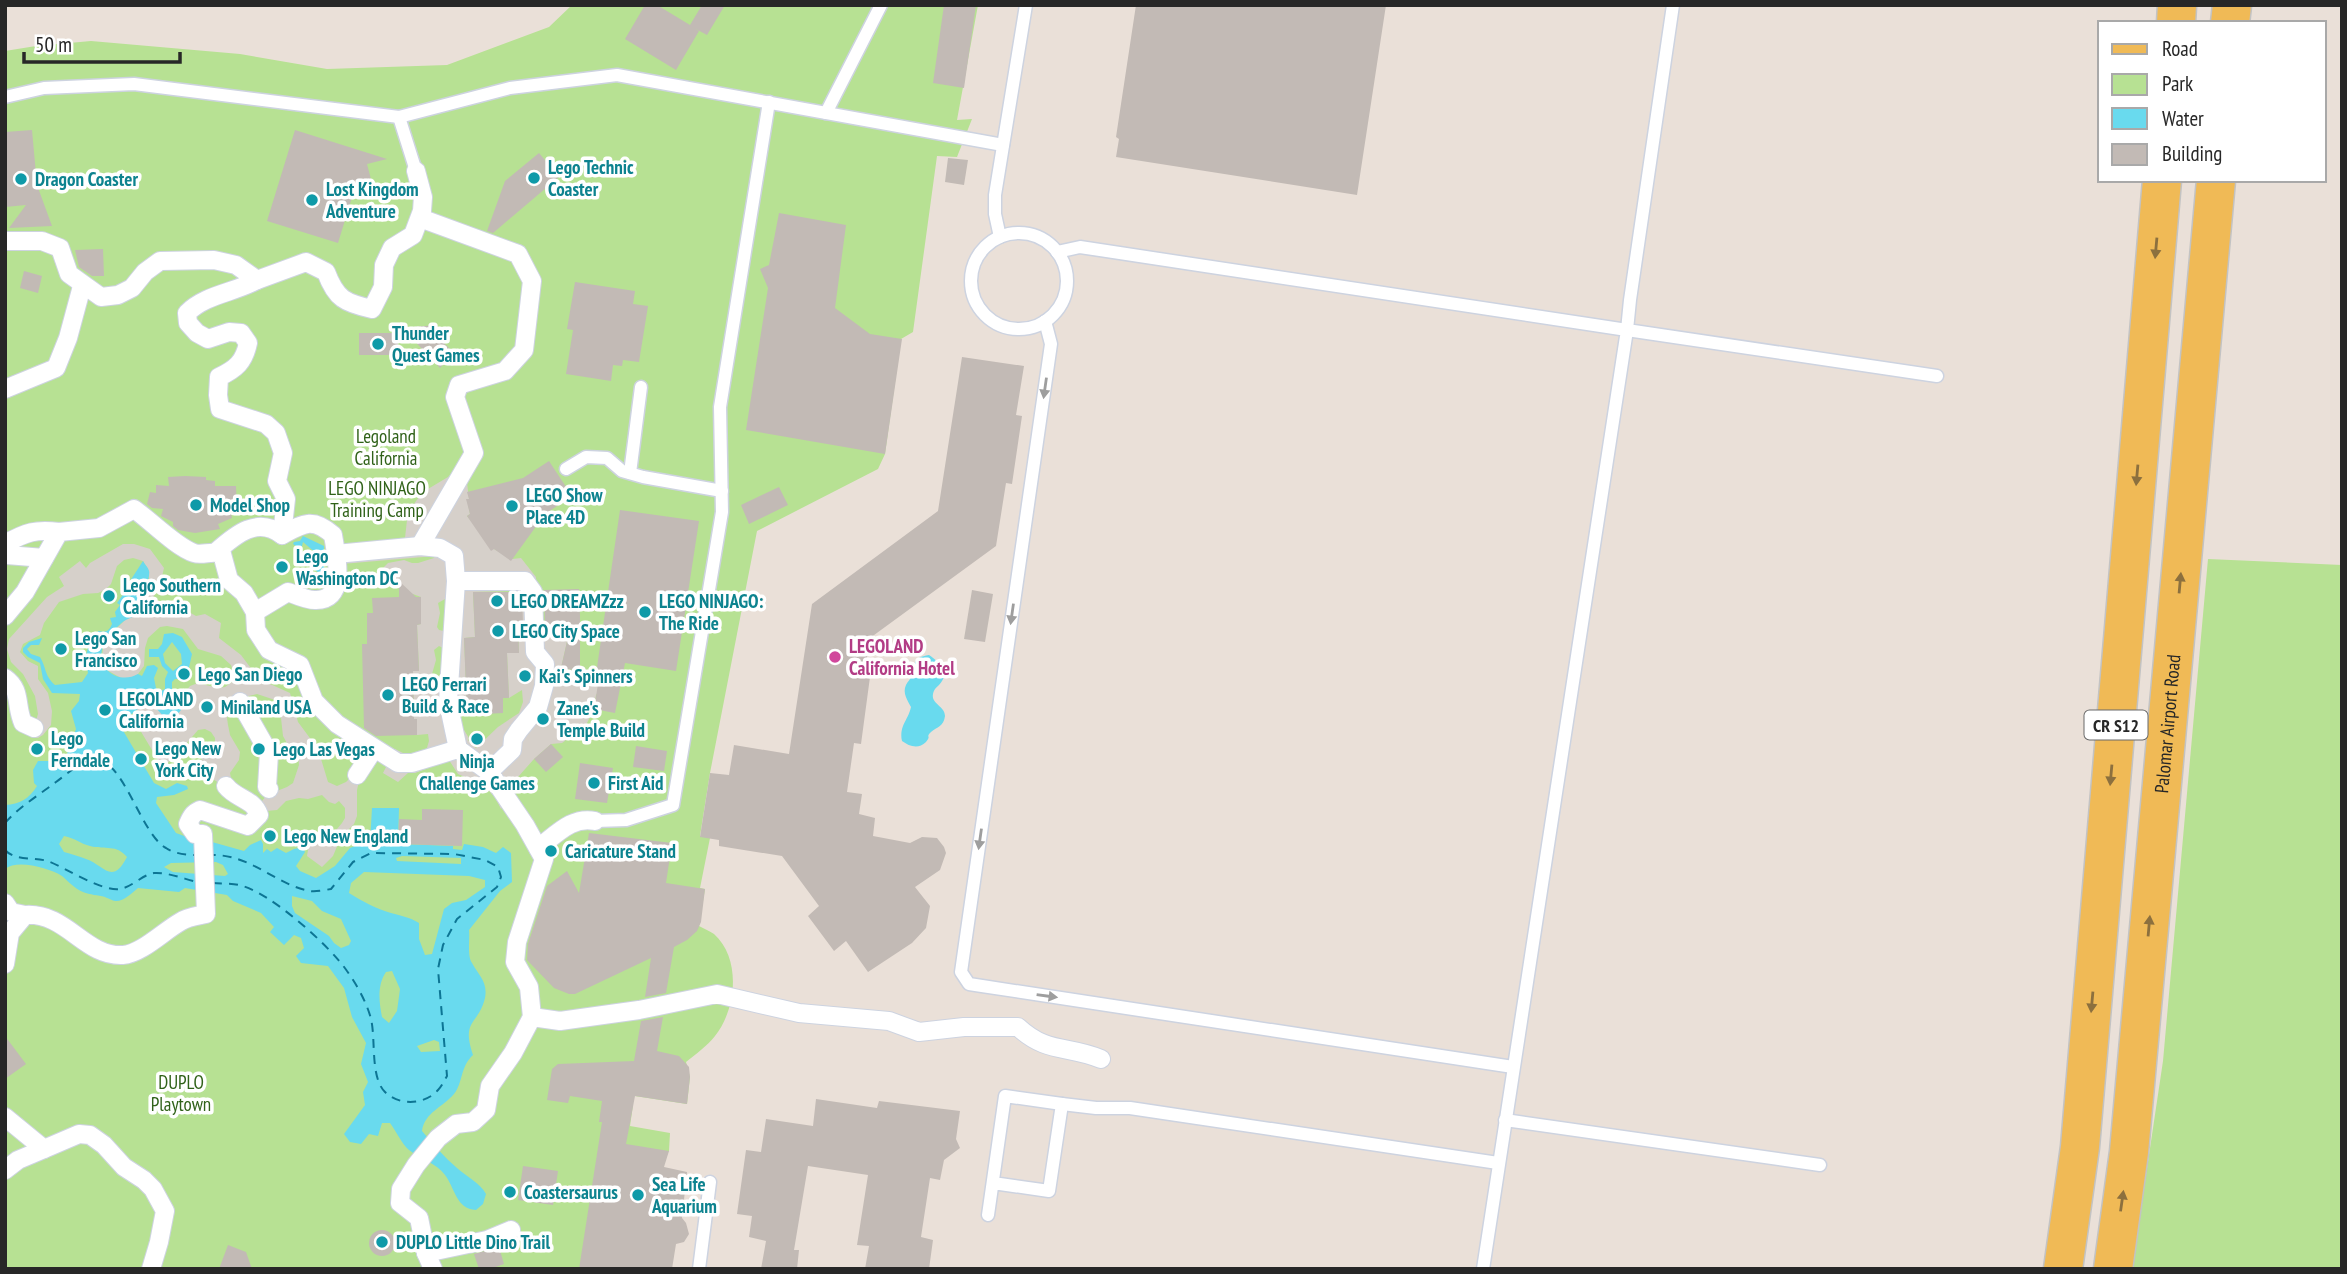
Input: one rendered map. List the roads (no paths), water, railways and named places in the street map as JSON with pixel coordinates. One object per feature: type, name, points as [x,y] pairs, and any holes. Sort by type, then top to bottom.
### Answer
[{"type":"main road","name":"CR S12","points":[[2063,1269],[2080,1147],[2162,182]]},
{"type":"main road","name":"Palomar Airport Road","points":[[2113,1269],[2129,1152],[2216,182]]},
{"type":"street","points":[[282,534],[286,499],[277,481],[283,453],[276,433],[267,424],[220,409],[219,376],[239,366],[248,343],[241,333],[229,332],[208,339],[187,323],[187,313],[198,303],[306,262],[326,272],[333,291],[351,304],[372,309],[383,286],[384,265],[392,248],[413,235],[420,218],[423,197],[415,171]]},
{"type":"street","points":[[420,218],[518,254],[531,281],[524,350],[505,371],[459,385],[455,397],[474,453],[420,546]]},
{"type":"street","points":[[5,241],[43,240],[60,248],[69,274],[82,286],[101,297],[118,295],[132,288],[145,272],[160,261],[214,260],[236,265],[257,280]]},
{"type":"street","points":[[5,388],[56,368],[68,338],[82,286]]},
{"type":"street","points":[[5,544],[21,535],[39,530],[59,532],[99,528],[134,509],[165,535],[195,554],[222,554],[229,580],[244,593],[255,612],[256,629],[269,650],[300,665],[314,701],[337,724],[398,762],[412,763],[458,749]]},
{"type":"street","points":[[255,612],[288,592],[314,601],[326,598],[338,582],[333,535],[322,525],[304,523],[282,534]]},
{"type":"street","points":[[216,552],[248,528],[273,527],[282,534]]},
{"type":"street","points":[[5,616],[26,592],[59,532]]},
{"type":"street","points":[[336,554],[420,546],[440,548],[454,556],[456,581],[448,702],[458,749],[489,772],[544,859],[517,942],[515,962],[529,987],[532,1017],[513,1053],[490,1086],[486,1110],[473,1122],[456,1124],[438,1138],[401,1189],[400,1203],[419,1218],[430,1261],[511,1230]]},
{"type":"street","points":[[5,551],[7,555],[44,558]]},
{"type":"street","points":[[456,581],[525,581],[533,592],[535,652],[545,664],[544,686],[538,707],[513,739],[512,750],[489,772]]},
{"type":"street","points":[[5,678],[12,683],[17,693],[18,712],[23,723],[34,728]]},
{"type":"street","points":[[240,702],[269,753],[268,789]]},
{"type":"street","points":[[357,775],[374,749]]},
{"type":"street","points":[[5,903],[11,912],[35,914],[57,922],[103,954],[127,955],[182,920],[206,914],[203,832],[195,834],[188,824],[194,813],[200,810],[248,826],[259,815],[257,807],[232,794],[226,786]]},
{"type":"street","points":[[538,848],[574,820],[595,821]]},
{"type":"street","points":[[5,964],[10,933],[25,915]]},
{"type":"street","points":[[532,1017],[560,1021],[717,994],[799,1013],[889,1021],[919,1032],[964,1027],[1018,1027],[1031,1040],[1049,1047],[1084,1052],[1101,1059]]},
{"type":"street","points":[[5,1117],[44,1149]]},
{"type":"street","points":[[5,1170],[18,1160],[79,1134],[90,1136],[104,1144],[124,1167],[153,1189],[164,1211],[151,1269]]},
{"type":"lane","points":[[826,113],[881,5]]},
{"type":"lane","points":[[1000,237],[995,214],[995,195],[1026,5]]},
{"type":"lane","points":[[1483,1269],[1627,330],[1673,5]]},
{"type":"lane","points":[[5,97],[44,88],[134,83],[399,117],[510,88],[617,75],[1003,145]]},
{"type":"lane","points":[[595,821],[626,820],[673,805],[722,512],[720,407],[769,102]]},
{"type":"lane","points":[[399,117],[415,171]]},
{"type":"lane","points":[[1015,233],[1046,241],[1057,252],[1064,266],[1067,282],[1057,311],[1045,321],[1033,328],[1019,330],[1005,328],[982,313],[974,301],[972,271],[977,257],[987,246],[1000,237],[1015,233]]},
{"type":"lane","points":[[1057,252],[1080,247],[1937,376]]},
{"type":"lane","points":[[1045,321],[1051,344],[961,972],[970,984],[1513,1067]]},
{"type":"lane","points":[[630,473],[641,387]]},
{"type":"lane","points":[[566,469],[586,457],[607,458],[622,471],[722,491]]},
{"type":"lane","points":[[988,1215],[1005,1096],[1096,1108],[1143,1110],[1498,1163]]},
{"type":"lane","points":[[993,1183],[1049,1191],[1062,1104]]},
{"type":"lane","points":[[1505,1120],[1820,1165]]},
{"type":"lane","points":[[699,1269],[710,1182]]},
{"type":"water","points":[[303,536],[324,546],[323,563],[327,577],[314,569],[317,554],[303,542],[301,550],[295,550],[294,542],[300,541]]},
{"type":"water","points":[[143,561],[149,574],[138,608],[134,616],[118,626],[103,646],[102,662],[110,673],[123,678],[138,674],[142,676],[147,666],[154,665],[158,668],[154,678],[156,688],[161,691],[165,689],[168,672],[159,657],[149,657],[149,649],[158,649],[164,634],[173,633],[182,637],[192,654],[188,672],[181,679],[172,682],[172,704],[181,705],[177,715],[163,716],[149,702],[118,722],[154,783],[166,789],[177,783],[187,786],[188,789],[174,795],[157,797],[156,803],[176,833],[244,851],[261,840],[263,853],[267,849],[271,852],[277,848],[286,853],[303,847],[305,852],[296,866],[300,871],[316,878],[335,866],[350,848],[360,844],[386,845],[386,842],[370,842],[372,808],[399,808],[398,844],[453,846],[453,849],[462,850],[464,844],[483,847],[496,853],[503,847],[511,853],[512,882],[500,891],[469,930],[470,960],[482,979],[486,992],[482,1007],[470,1029],[473,1055],[454,1094],[430,1115],[422,1131],[486,1194],[483,1204],[476,1210],[469,1209],[460,1202],[441,1171],[409,1150],[390,1123],[382,1123],[378,1136],[369,1134],[361,1144],[350,1142],[344,1134],[365,1105],[363,1092],[368,1082],[361,1064],[366,1043],[352,1017],[344,988],[328,966],[301,963],[296,956],[304,948],[301,938],[294,935],[284,945],[270,932],[274,927],[261,913],[233,901],[227,895],[185,888],[179,892],[138,888],[124,899],[115,901],[83,892],[49,870],[25,865],[5,869],[5,805],[24,800],[34,791],[37,786],[34,783],[33,770],[38,761],[52,761],[67,754],[76,729],[71,711],[79,701],[80,694],[52,693],[43,679],[40,663],[28,657],[23,648],[29,642],[42,638],[39,645],[31,645],[27,649],[31,654],[40,657],[51,681],[55,685],[82,682],[88,673],[85,658],[92,635],[98,635],[98,631],[105,632],[110,628],[110,618],[116,617],[115,612],[120,605],[117,603],[127,589],[131,588],[130,581]],"holes":[[[172,642],[181,654],[182,664],[173,671],[165,663],[163,654]],[[64,836],[90,846],[115,849],[127,857],[122,866],[112,872],[64,852],[59,844]],[[402,856],[461,858],[461,864],[397,861],[396,858]],[[216,862],[223,865],[228,874],[225,876],[173,872],[164,867],[171,863]],[[364,872],[469,876],[485,880],[485,887],[466,900],[452,903],[444,909],[432,954],[425,955],[419,939],[419,923],[375,907],[349,893],[351,883]],[[292,896],[312,901],[322,911],[341,919],[351,941],[349,945],[341,948],[329,936],[295,913]],[[392,971],[400,989],[397,1011],[389,1023],[382,1017],[380,1005],[386,972]],[[434,1040],[439,1042],[440,1051],[421,1052],[417,1046]]]},
{"type":"water","points":[[929,655],[940,664],[944,672],[933,697],[945,716],[942,724],[929,734],[926,742],[914,746],[902,741],[901,736],[911,707],[905,688],[916,661]]},
{"type":"place","name":"Lego Technic Coaster","points":[[534,178]]},
{"type":"place","name":"Dragon Coaster","points":[[21,179]]},
{"type":"place","name":"Lost Kingdom Adventure","points":[[312,200]]},
{"type":"place","name":"Thunder Quest Games","points":[[378,344]]},
{"type":"place","name":"Model Shop","points":[[196,505]]},
{"type":"place","name":"LEGO Show Place 4D","points":[[512,506]]},
{"type":"place","name":"Lego Washington DC","points":[[282,567]]},
{"type":"place","name":"Lego Southern California","points":[[109,596]]},
{"type":"place","name":"LEGO DREAMZzz","points":[[497,601]]},
{"type":"place","name":"LEGO NINJAGO: The Ride","points":[[645,612]]},
{"type":"place","name":"LEGO City Space","points":[[498,631]]},
{"type":"place","name":"Lego San Francisco","points":[[61,649]]},
{"type":"place","name":"LEGOLAND California Hotel","points":[[835,657]]},
{"type":"place","name":"Lego San Diego","points":[[184,674]]},
{"type":"place","name":"Kai's Spinners","points":[[525,676]]},
{"type":"place","name":"LEGO Ferrari Build & Race","points":[[388,695]]},
{"type":"place","name":"Miniland USA","points":[[207,707]]},
{"type":"place","name":"LEGOLAND California","points":[[105,710]]},
{"type":"place","name":"Zane's Temple Build","points":[[543,719]]},
{"type":"place","name":"Ninja Challenge Games","points":[[477,739]]},
{"type":"place","name":"Lego Ferndale","points":[[37,749]]},
{"type":"place","name":"Lego Las Vegas","points":[[259,749]]},
{"type":"place","name":"Lego New York City","points":[[141,759]]},
{"type":"place","name":"First Aid","points":[[594,783]]},
{"type":"place","name":"Lego New England","points":[[270,836]]},
{"type":"place","name":"Caricature Stand","points":[[551,851]]},
{"type":"place","name":"Coastersaurus","points":[[510,1192]]},
{"type":"place","name":"Sea Life Aquarium","points":[[638,1195]]},
{"type":"place","name":"DUPLO Little Dino Trail","points":[[382,1242]]},
{"type":"park label","name":"Legoland California","points":[[386,447]]},
{"type":"park label","name":"LEGO NINJAGO Training Camp","points":[[377,499]]},
{"type":"park label","name":"DUPLO Playtown","points":[[181,1093]]}]
